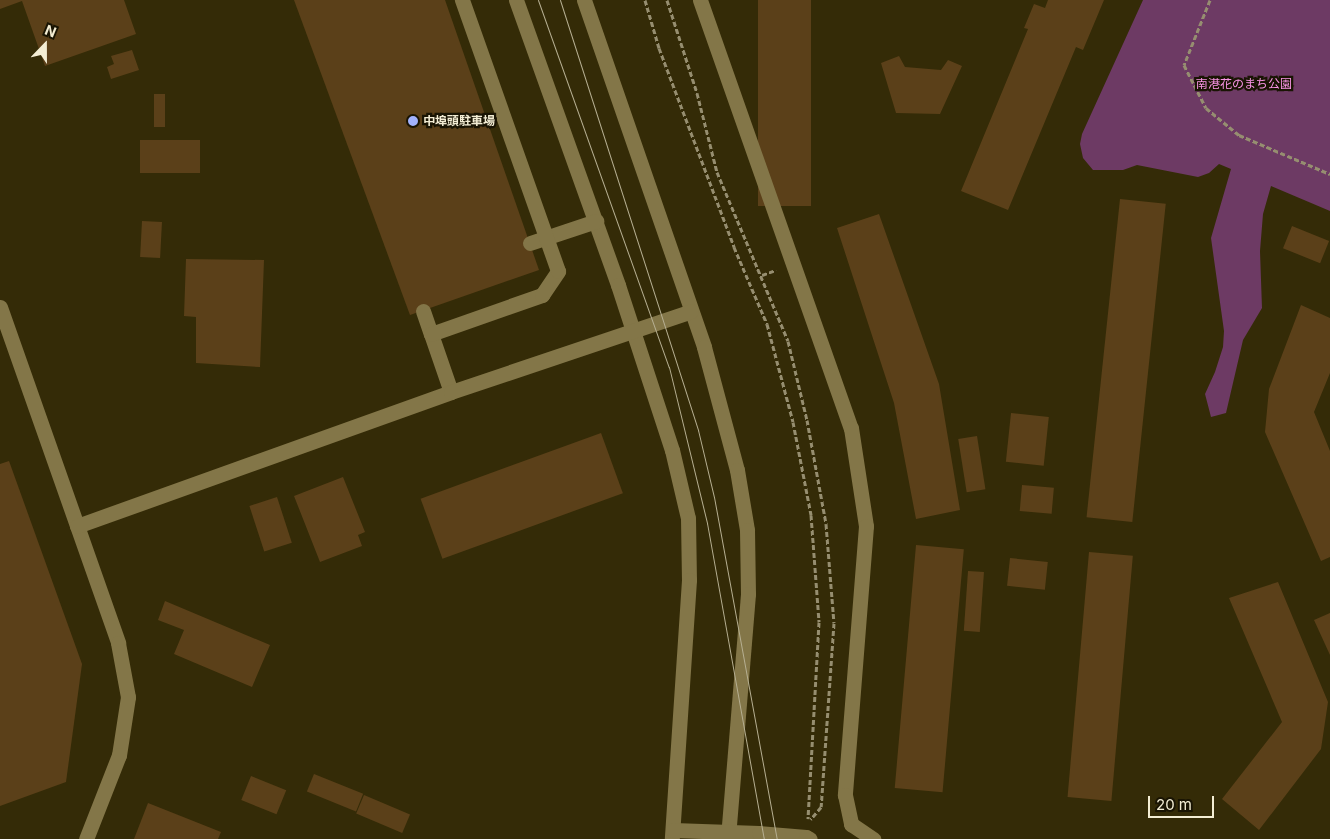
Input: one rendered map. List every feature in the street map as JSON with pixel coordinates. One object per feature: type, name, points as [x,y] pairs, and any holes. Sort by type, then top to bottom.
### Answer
[{"type":"street","points":[[431,334],[542,295],[558,271],[462,0]]},
{"type":"street","points":[[516,0],[596,221],[672,450],[688,518],[690,580],[673,835],[806,837],[810,839]]},
{"type":"street","points":[[584,0],[704,347],[737,470],[748,530],[748,594],[728,835]]},
{"type":"street","points":[[700,0],[852,428],[866,526],[845,795],[851,824],[873,839]]},
{"type":"street","points":[[530,243],[596,221]]},
{"type":"street","points":[[0,307],[118,642],[128,697],[119,755],[86,839]]},
{"type":"street","points":[[422,310],[451,392]]},
{"type":"street","points":[[77,526],[451,392],[692,311]]},
{"type":"path","points":[[645,0],[659,48],[727,229],[767,324],[793,422],[811,515],[819,622],[808,824],[821,807],[829,707],[834,623],[826,524],[807,420],[788,341],[717,172],[697,93],[667,0]]},
{"type":"path","points":[[1210,0],[1184,66],[1206,108],[1239,135],[1330,174]]},
{"type":"green space","name":"南港花のまち公園","points":[[1143,0],[1330,0],[1330,211],[1271,186],[1263,214],[1260,251],[1262,308],[1243,340],[1226,413],[1211,417],[1205,394],[1223,347],[1224,331],[1211,238],[1231,169],[1219,164],[1209,173],[1198,177],[1137,165],[1123,170],[1093,170],[1083,158],[1080,144],[1082,134]]},
{"type":"building","points":[[0,0],[124,0],[136,34],[45,66],[22,1],[0,9]]},
{"type":"building","name":"中埠頭駐車場","points":[[294,0],[445,0],[539,270],[410,315]]},
{"type":"building","points":[[758,0],[811,0],[811,206],[758,206]]},
{"type":"building","points":[[1048,0],[1104,0],[1083,50],[1076,47],[1008,210],[961,191],[1028,29],[1024,28],[1034,4],[1045,8]]},
{"type":"building","points":[[132,50],[139,70],[111,79],[107,67],[114,64],[111,56]]},
{"type":"building","points":[[899,56],[905,67],[941,70],[948,60],[962,66],[940,114],[896,113],[881,63]]},
{"type":"building","points":[[154,94],[165,94],[165,127],[154,127]]},
{"type":"building","points":[[140,140],[200,140],[200,173],[140,173]]},
{"type":"building","points":[[1120,199],[1166,204],[1132,522],[1087,517]]},
{"type":"building","points":[[879,214],[939,384],[960,510],[916,519],[894,403],[837,228]]},
{"type":"building","points":[[142,221],[162,222],[160,258],[140,257]]},
{"type":"building","points":[[1292,226],[1329,241],[1320,263],[1283,248]]},
{"type":"building","points":[[186,259],[264,260],[260,367],[196,363],[196,317],[184,316]]},
{"type":"building","points":[[1301,305],[1330,318],[1330,373],[1314,412],[1330,451],[1330,557],[1321,561],[1265,432],[1269,389]]},
{"type":"building","points":[[1011,413],[1049,417],[1044,466],[1006,462]]},
{"type":"building","points":[[601,433],[623,493],[442,559],[421,499]]},
{"type":"building","points":[[977,436],[985,489],[967,492],[958,439]]},
{"type":"building","points":[[9,461],[82,664],[66,782],[0,806],[0,464]]},
{"type":"building","points":[[343,477],[365,532],[358,535],[362,546],[320,562],[294,496]]},
{"type":"building","points":[[1022,485],[1054,488],[1052,514],[1020,511]]},
{"type":"building","points":[[277,497],[292,543],[264,552],[249,506]]},
{"type":"building","points":[[916,545],[964,549],[943,792],[895,788]]},
{"type":"building","points":[[1089,552],[1133,556],[1111,801],[1068,797]]},
{"type":"building","points":[[1010,558],[1048,562],[1045,590],[1007,586]]},
{"type":"building","points":[[968,571],[984,572],[980,632],[964,631]]},
{"type":"building","points":[[1278,582],[1328,702],[1321,749],[1259,830],[1222,799],[1282,722],[1229,598]]},
{"type":"building","points":[[165,601],[270,645],[252,687],[174,654],[184,630],[158,620]]},
{"type":"building","points":[[1330,613],[1330,655],[1314,620]]},
{"type":"building","points":[[314,774],[363,794],[356,811],[307,792]]},
{"type":"building","points":[[251,776],[286,790],[276,814],[241,800]]},
{"type":"building","points":[[364,795],[410,815],[402,833],[356,813]]},
{"type":"building","points":[[148,803],[221,832],[218,839],[134,839]]},
{"type":"tram line","points":[[538,0],[669,367],[707,523],[764,839]]},
{"type":"tram line","points":[[560,0],[698,430],[714,497],[777,839]]},
{"type":"place","name":"中埠頭駐車場","points":[[413,121]]}]
